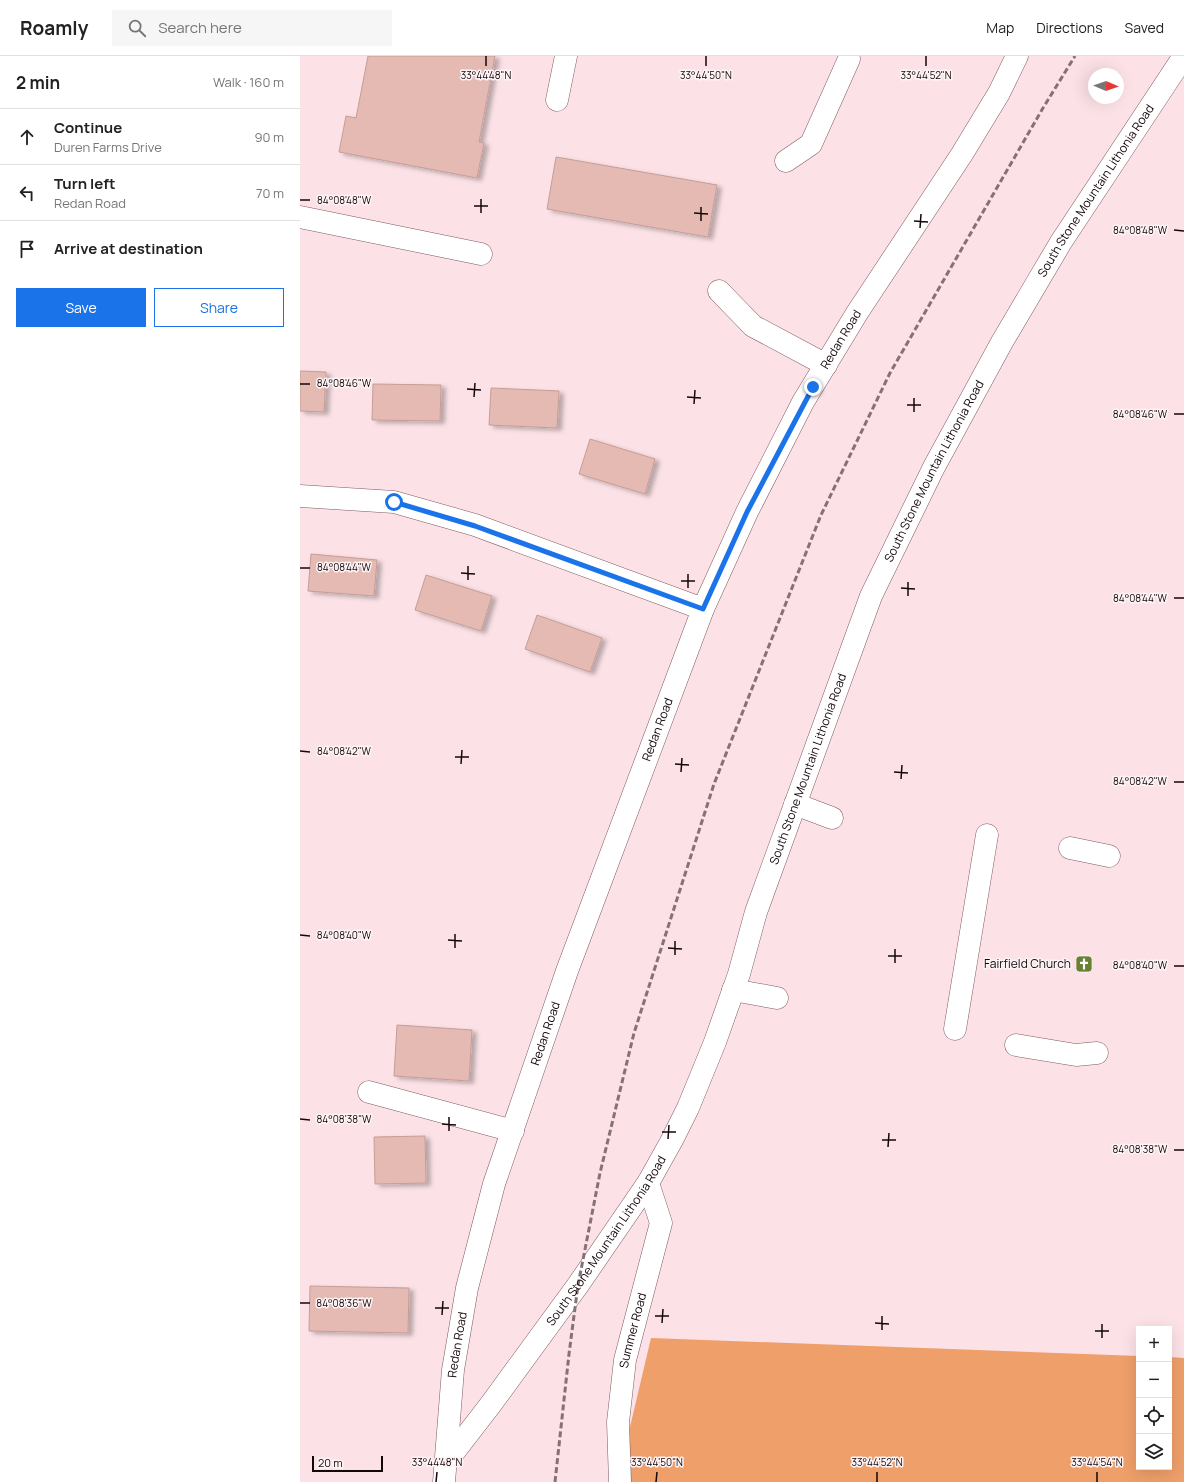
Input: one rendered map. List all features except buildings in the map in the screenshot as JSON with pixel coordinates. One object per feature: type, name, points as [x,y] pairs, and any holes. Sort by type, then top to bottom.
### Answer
[{"type":"main road","points":[[557,100],[566,56]]},
{"type":"main road","name":"Redan Road","points":[[446,1472],[453,1370],[467,1288],[494,1184],[567,971],[703,609],[747,512],[804,402],[857,313],[962,154],[999,93],[1017,56]]},
{"type":"main road","name":"South Stone Mountain Lithonia Road","points":[[446,1472],[491,1404],[578,1285],[648,1183],[672,1140],[688,1108],[715,1042],[733,990],[756,912],[871,596],[934,467],[1002,342],[1062,242],[1184,56]]},
{"type":"main road","points":[[786,161],[811,144],[849,58]]},
{"type":"main road","points":[[300,217],[481,254]]},
{"type":"main road","points":[[719,291],[753,326],[826,365]]},
{"type":"main road","points":[[300,496],[394,502],[475,526],[703,609]]},
{"type":"main road","points":[[795,804],[832,818]]},
{"type":"main road","points":[[955,1028],[987,835]]},
{"type":"main road","points":[[1070,848],[1109,856]]},
{"type":"main road","points":[[733,990],[777,998]]},
{"type":"main road","points":[[1016,1045],[1076,1055],[1097,1053]]},
{"type":"main road","points":[[369,1092],[512,1131]]},
{"type":"main road","name":"Summer Road","points":[[620,1482],[618,1422],[625,1360],[662,1224],[648,1183]]},
{"type":"shaded area","points":[[651,1338],[1136,1356],[1136,1470],[1172,1470],[1172,1357],[1184,1358],[1184,1482],[617,1482]]},
{"type":"railway","points":[[555,1482],[578,1285],[600,1173],[634,1033],[714,784],[821,515],[890,373],[1043,108],[1075,56]]},
{"type":"place","name":"Fairfield Church","points":[[1084,964]]},
{"type":"route","points":[[394,502],[475,526],[703,609],[747,512],[813,387]]}]
